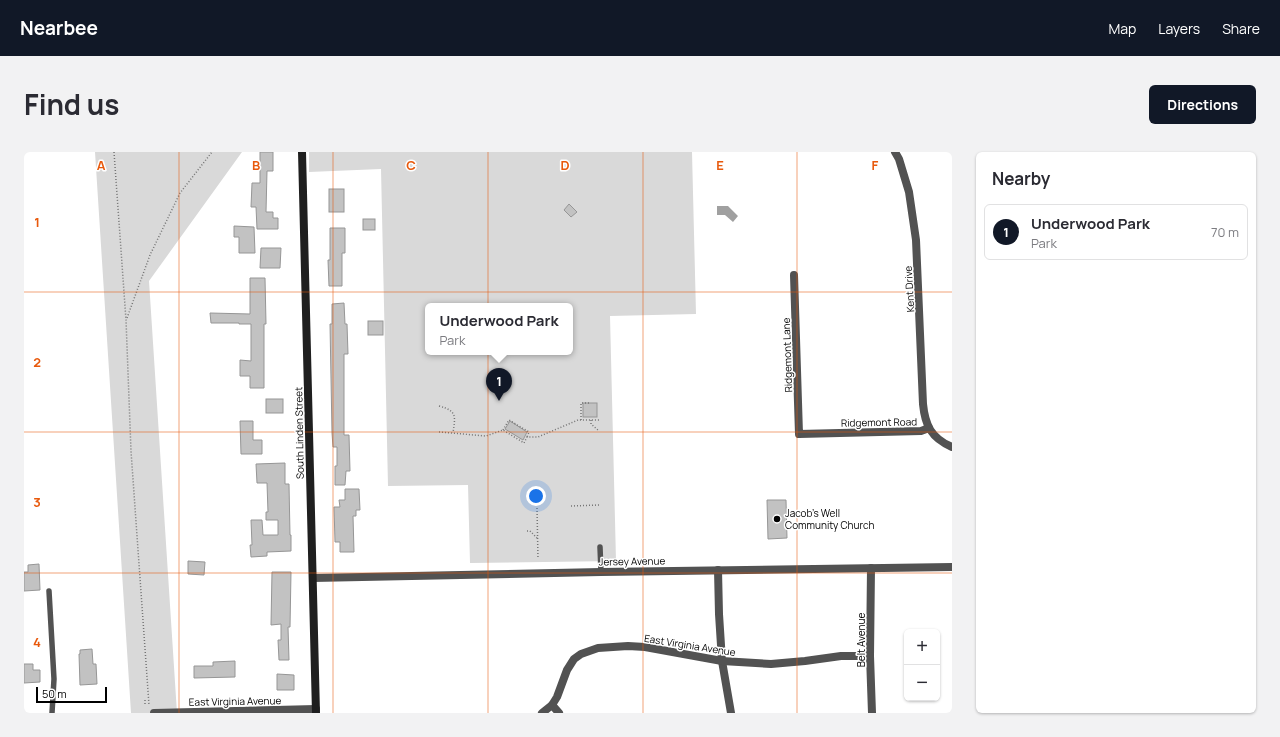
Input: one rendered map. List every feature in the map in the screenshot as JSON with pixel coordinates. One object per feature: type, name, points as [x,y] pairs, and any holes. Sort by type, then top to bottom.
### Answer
[{"type":"main road","name":"South Linden Street","points":[[302,152],[316,711]]},
{"type":"street","name":"Kent Drive","points":[[895,152],[899,159],[909,192],[916,240],[923,404],[925,419],[929,428]]},
{"type":"street","name":"Ridgemont Lane","points":[[794,275],[799,434]]},
{"type":"street","name":"Ridgemont Road","points":[[799,434],[921,432],[929,428],[936,437],[952,447]]},
{"type":"street","name":"Jersey Avenue","points":[[313,578],[952,567]]},
{"type":"street","name":"Belt Avenue","points":[[871,568],[870,656],[872,713]]},
{"type":"street","points":[[718,570],[722,661],[732,713]]},
{"type":"street","name":"East Virginia Avenue","points":[[542,713],[552,705],[560,690],[567,670],[574,659],[581,654],[598,648],[628,646],[644,647],[722,661],[770,664],[842,656],[870,656]]},
{"type":"street","points":[[552,705],[559,713]]},
{"type":"street","name":"East Virginia Avenue","points":[[152,710],[174,713],[316,711]]},
{"type":"lane","points":[[600,547],[601,572]]},
{"type":"lane","points":[[49,591],[54,680],[52,713]]},
{"type":"path","points":[[114,152],[126,320],[131,451],[152,710]]},
{"type":"path","points":[[126,320],[150,254],[180,193],[212,152]]},
{"type":"path","points":[[581,420],[581,403],[590,403]]},
{"type":"path","points":[[439,406],[453,413],[455,417],[453,433]]},
{"type":"path","points":[[439,432],[486,436],[503,430],[509,420],[529,432],[524,443],[503,430]]},
{"type":"path","points":[[527,437],[538,438],[578,420],[599,420]]},
{"type":"path","points":[[591,420],[591,424],[598,430]]},
{"type":"path","points":[[572,506],[599,505]]},
{"type":"path","points":[[537,508],[538,559]]},
{"type":"path","points":[[527,531],[530,531],[537,538]]},
{"type":"path","points":[[144,700],[145,706]]},
{"type":"shaded area","points":[[95,152],[242,152],[149,281],[177,713],[131,713]]},
{"type":"shaded area","points":[[309,152],[692,152],[696,314],[610,316],[616,561],[470,563],[468,485],[388,486],[381,169],[309,172]]},
{"type":"shaded area","points":[[717,206],[728,206],[738,216],[733,222],[725,215],[717,215]]},
{"type":"building","points":[[260,152],[273,152],[273,171],[267,171],[266,212],[273,212],[273,218],[278,218],[278,229],[257,229],[256,207],[251,207],[252,183],[260,183]]},
{"type":"building","points":[[329,189],[344,189],[344,212],[329,212]]},
{"type":"building","points":[[569,204],[577,212],[571,217],[564,210]]},
{"type":"building","points":[[363,219],[375,219],[375,230],[363,230]]},
{"type":"building","points":[[234,226],[254,227],[255,253],[239,253],[239,237],[234,237]]},
{"type":"building","points":[[330,228],[345,228],[345,253],[342,253],[342,286],[329,286],[328,260],[330,260]]},
{"type":"building","points":[[261,248],[281,248],[280,268],[260,268]]},
{"type":"building","points":[[250,278],[265,278],[266,324],[264,324],[264,388],[250,388],[250,376],[240,376],[240,360],[251,361],[251,324],[211,323],[210,313],[250,314]]},
{"type":"building","points":[[344,303],[345,324],[347,324],[348,354],[344,354],[344,435],[349,435],[350,471],[346,471],[345,485],[335,485],[337,447],[333,447],[332,433],[330,324],[332,324],[332,304]]},
{"type":"building","points":[[368,321],[383,321],[383,335],[368,335]]},
{"type":"building","points":[[266,399],[283,399],[283,413],[266,413]]},
{"type":"building","points":[[583,403],[597,403],[597,417],[583,417]]},
{"type":"building","points":[[240,421],[253,421],[253,440],[262,440],[262,454],[241,454]]},
{"type":"building","points":[[510,421],[527,432],[523,440],[505,429]]},
{"type":"building","points":[[285,463],[285,484],[289,484],[291,551],[267,552],[267,556],[251,557],[251,520],[262,520],[263,535],[278,535],[278,520],[266,520],[266,512],[268,512],[267,483],[257,483],[256,464]]},
{"type":"building","points":[[345,489],[359,489],[360,510],[356,510],[356,516],[353,516],[354,552],[340,552],[340,542],[335,542],[334,507],[340,507],[339,500],[345,500]]},
{"type":"building","name":"Jacob's Well Community Church","points":[[767,500],[786,500],[787,538],[768,539]]},
{"type":"building","points":[[188,561],[205,562],[204,575],[188,574]]},
{"type":"building","points":[[39,564],[40,590],[24,591],[24,572],[28,572],[28,565]]},
{"type":"building","points":[[272,572],[291,572],[290,627],[288,627],[289,660],[279,660],[278,640],[281,640],[281,624],[271,625]]},
{"type":"building","points":[[92,649],[93,664],[96,664],[97,684],[80,685],[80,650]]},
{"type":"building","points":[[235,661],[235,677],[194,678],[194,666],[213,666],[213,662]]},
{"type":"building","points":[[24,664],[33,664],[33,670],[40,670],[40,682],[24,683]]},
{"type":"building","points":[[277,674],[294,675],[294,690],[277,690]]},
{"type":"place","name":"Underwood Park","points":[[499,401]]},
{"type":"place","name":"Jacob's Well Community Church","points":[[777,519]]}]
